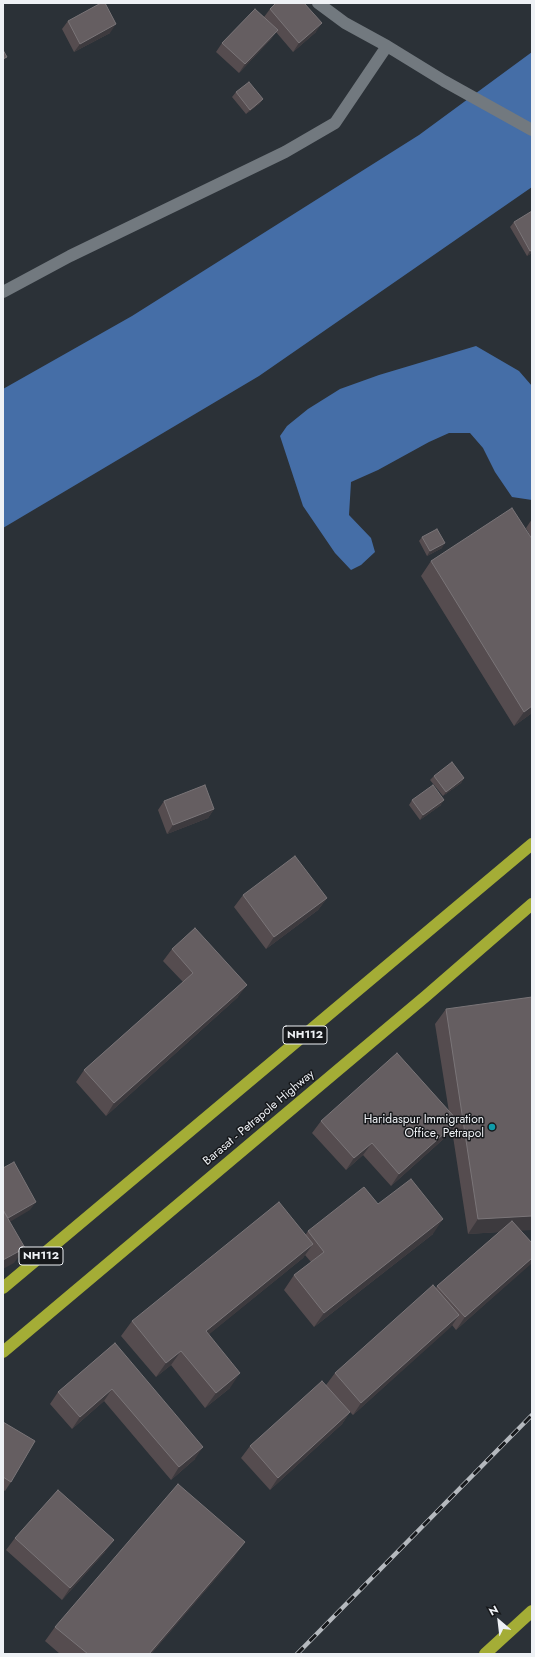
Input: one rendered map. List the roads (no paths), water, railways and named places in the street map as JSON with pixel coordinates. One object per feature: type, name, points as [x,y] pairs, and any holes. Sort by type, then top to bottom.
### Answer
[{"type":"highway","name":"NH112","points":[[3,1288],[531,845]]},
{"type":"highway","name":"Barasat - Petrapole Highway","points":[[3,1352],[426,996],[532,904]]},
{"type":"highway","points":[[485,1654],[532,1611]]},
{"type":"street","points":[[318,3],[345,23],[532,130]]},
{"type":"street","points":[[3,292],[70,256],[285,152],[335,123],[387,46]]},
{"type":"water","points":[[532,52],[532,187],[259,376],[3,528],[3,389],[132,316],[419,135]]},
{"type":"water","points":[[476,346],[519,371],[532,386],[532,500],[512,497],[495,472],[483,448],[470,433],[449,433],[429,442],[378,470],[351,482],[349,515],[371,538],[375,552],[361,565],[351,570],[335,553],[303,506],[280,436],[287,426],[308,409],[340,389],[379,375]]},
{"type":"railway","points":[[297,1654],[532,1415]]},
{"type":"place","name":"Haridaspur Immigration Office, Petrapol","points":[[492,1127]]}]
